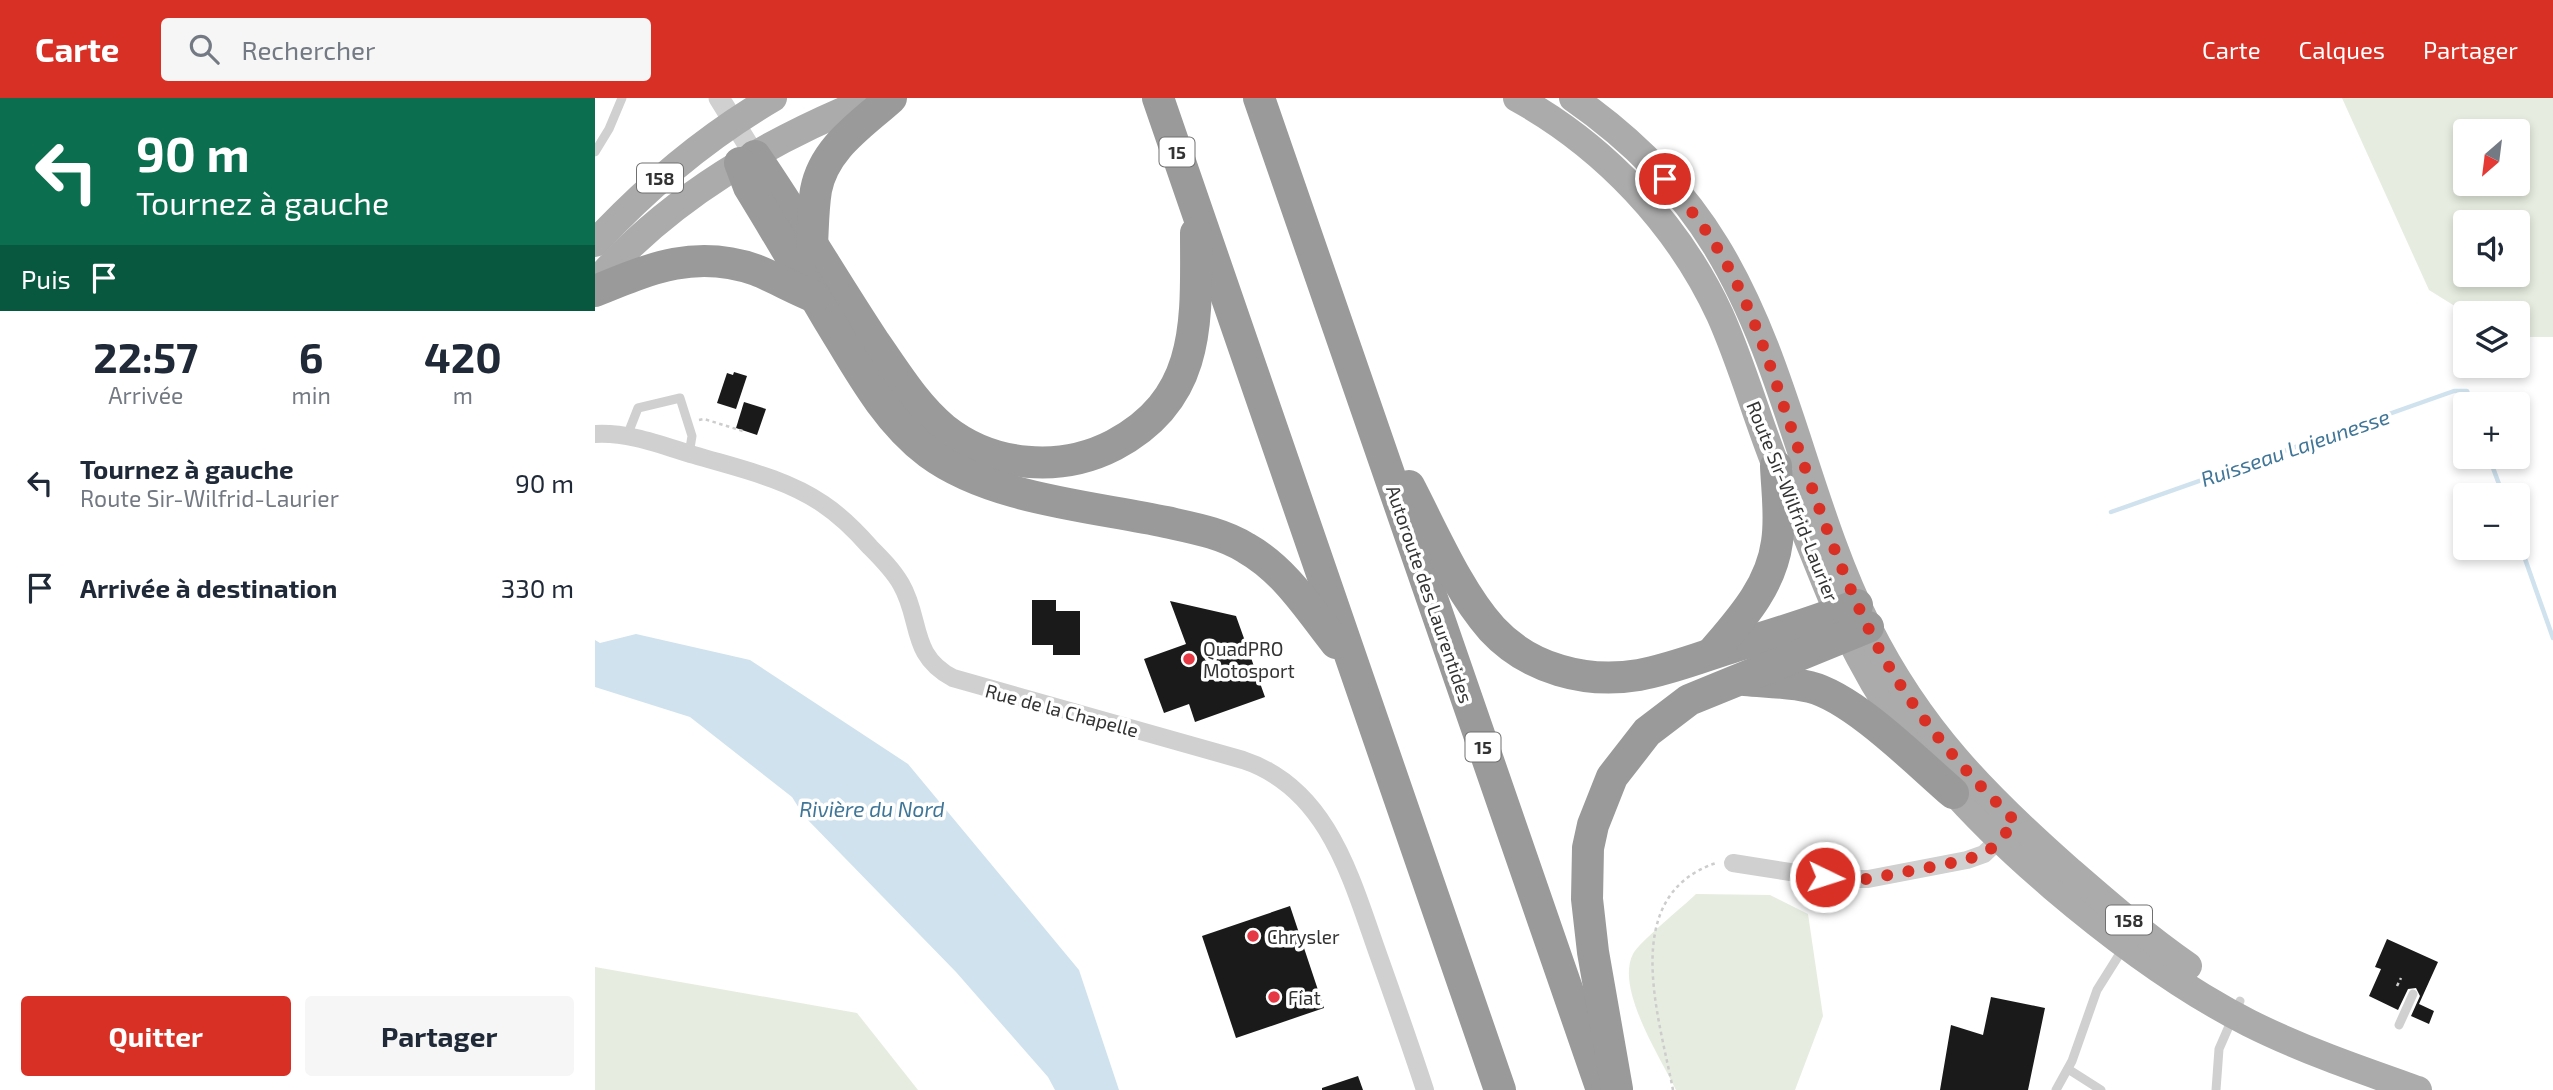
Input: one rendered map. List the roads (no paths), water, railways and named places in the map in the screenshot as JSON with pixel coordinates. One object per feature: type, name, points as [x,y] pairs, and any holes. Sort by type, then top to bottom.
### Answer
[{"type":"highway","points":[[812,245],[816,191],[827,162],[841,142],[891,98]]},
{"type":"highway","name":"15","points":[[1158,98],[1500,1090]]},
{"type":"highway","name":"Autoroute des Laurentides","points":[[1259,98],[1602,1090]]},
{"type":"highway","points":[[747,160],[812,245],[894,371],[937,422],[956,437],[988,453],[1029,462],[1057,463],[1095,454],[1126,438],[1154,415],[1173,391],[1189,354],[1195,326],[1196,207]]},
{"type":"highway","points":[[747,160],[749,187],[815,297],[879,399],[900,426],[929,453],[952,468],[989,484],[1189,528],[1239,544],[1261,558],[1289,584],[1353,665]]},
{"type":"highway","points":[[595,291],[658,267],[697,260],[743,266],[815,297]]},
{"type":"highway","points":[[1365,404],[1464,589],[1494,631],[1515,649],[1553,668],[1581,675],[1606,677],[1649,673],[1712,653],[1853,620]]},
{"type":"highway","points":[[1712,653],[1754,600],[1773,563],[1779,518],[1776,466]]},
{"type":"highway","points":[[1618,1090],[1589,918],[1587,875],[1593,825],[1612,777],[1647,733],[1689,700],[1737,680],[1853,620]]},
{"type":"highway","points":[[1737,680],[1802,686],[1835,697],[1868,720],[1953,793]]},
{"type":"main road","name":"158","points":[[595,243],[668,171],[733,122],[773,98]]},
{"type":"main road","name":"158","points":[[595,283],[624,252],[671,211],[721,174],[822,120],[874,98]]},
{"type":"main road","name":"Route Sir-Wilfrid-Laurier","points":[[1517,98],[1554,121],[1601,157],[1642,197],[1680,246],[1718,311],[1776,466],[1798,515],[1853,620],[1931,730],[2008,831]]},
{"type":"main road","name":"Route Sir-Wilfrid-Laurier","points":[[1573,98],[1601,118],[1649,162],[1692,211],[1717,248],[1741,293],[1760,338],[1833,545],[1871,678],[1902,729],[1953,793],[2008,831],[2131,936],[2178,959],[2236,1007],[2283,1027],[2366,1071],[2418,1090]]},
{"type":"street","points":[[719,98],[733,122],[747,160]]},
{"type":"street","name":"Rue de la Chapelle","points":[[595,433],[627,436],[689,454],[797,489],[824,504],[842,518],[886,564],[902,586],[924,652],[943,673],[966,683],[1243,760],[1269,770],[1289,784],[1318,817],[1345,864],[1425,1090]]},
{"type":"street","points":[[1733,863],[1835,879],[1868,879],[1967,860],[1984,854],[2008,831]]},
{"type":"lane","points":[[595,152],[609,129],[622,98]]},
{"type":"lane","points":[[627,436],[638,408],[680,398],[692,436],[689,454]]},
{"type":"lane","points":[[2056,1090],[2068,1069],[2097,990],[2131,936]]},
{"type":"lane","points":[[2399,1025],[2413,994]]},
{"type":"lane","points":[[2216,1090],[2219,1049],[2236,1007]]},
{"type":"lane","points":[[2068,1069],[2101,1090]]},
{"type":"water","name":"Rivière du Nord","points":[[636,634],[750,660],[908,764],[1079,970],[1119,1090],[1055,1090],[1048,1077],[956,972],[804,816],[792,797],[690,717],[595,687],[595,640],[600,643]]},
{"type":"waterway","name":"Ruisseau Lajeunesse","points":[[2111,512],[2454,391],[2467,392]]},
{"type":"waterway","name":"Ruisseau Lajeunesse","points":[[2493,469],[2499,483]]},
{"type":"waterway","name":"Ruisseau Lajeunesse","points":[[2525,560],[2553,638]]},
{"type":"place","name":"QuadPRO Motosport","points":[[1189,659]]},
{"type":"place","name":"Chrysler","points":[[1253,936]]},
{"type":"place","name":"Fiat","points":[[1274,997]]}]
